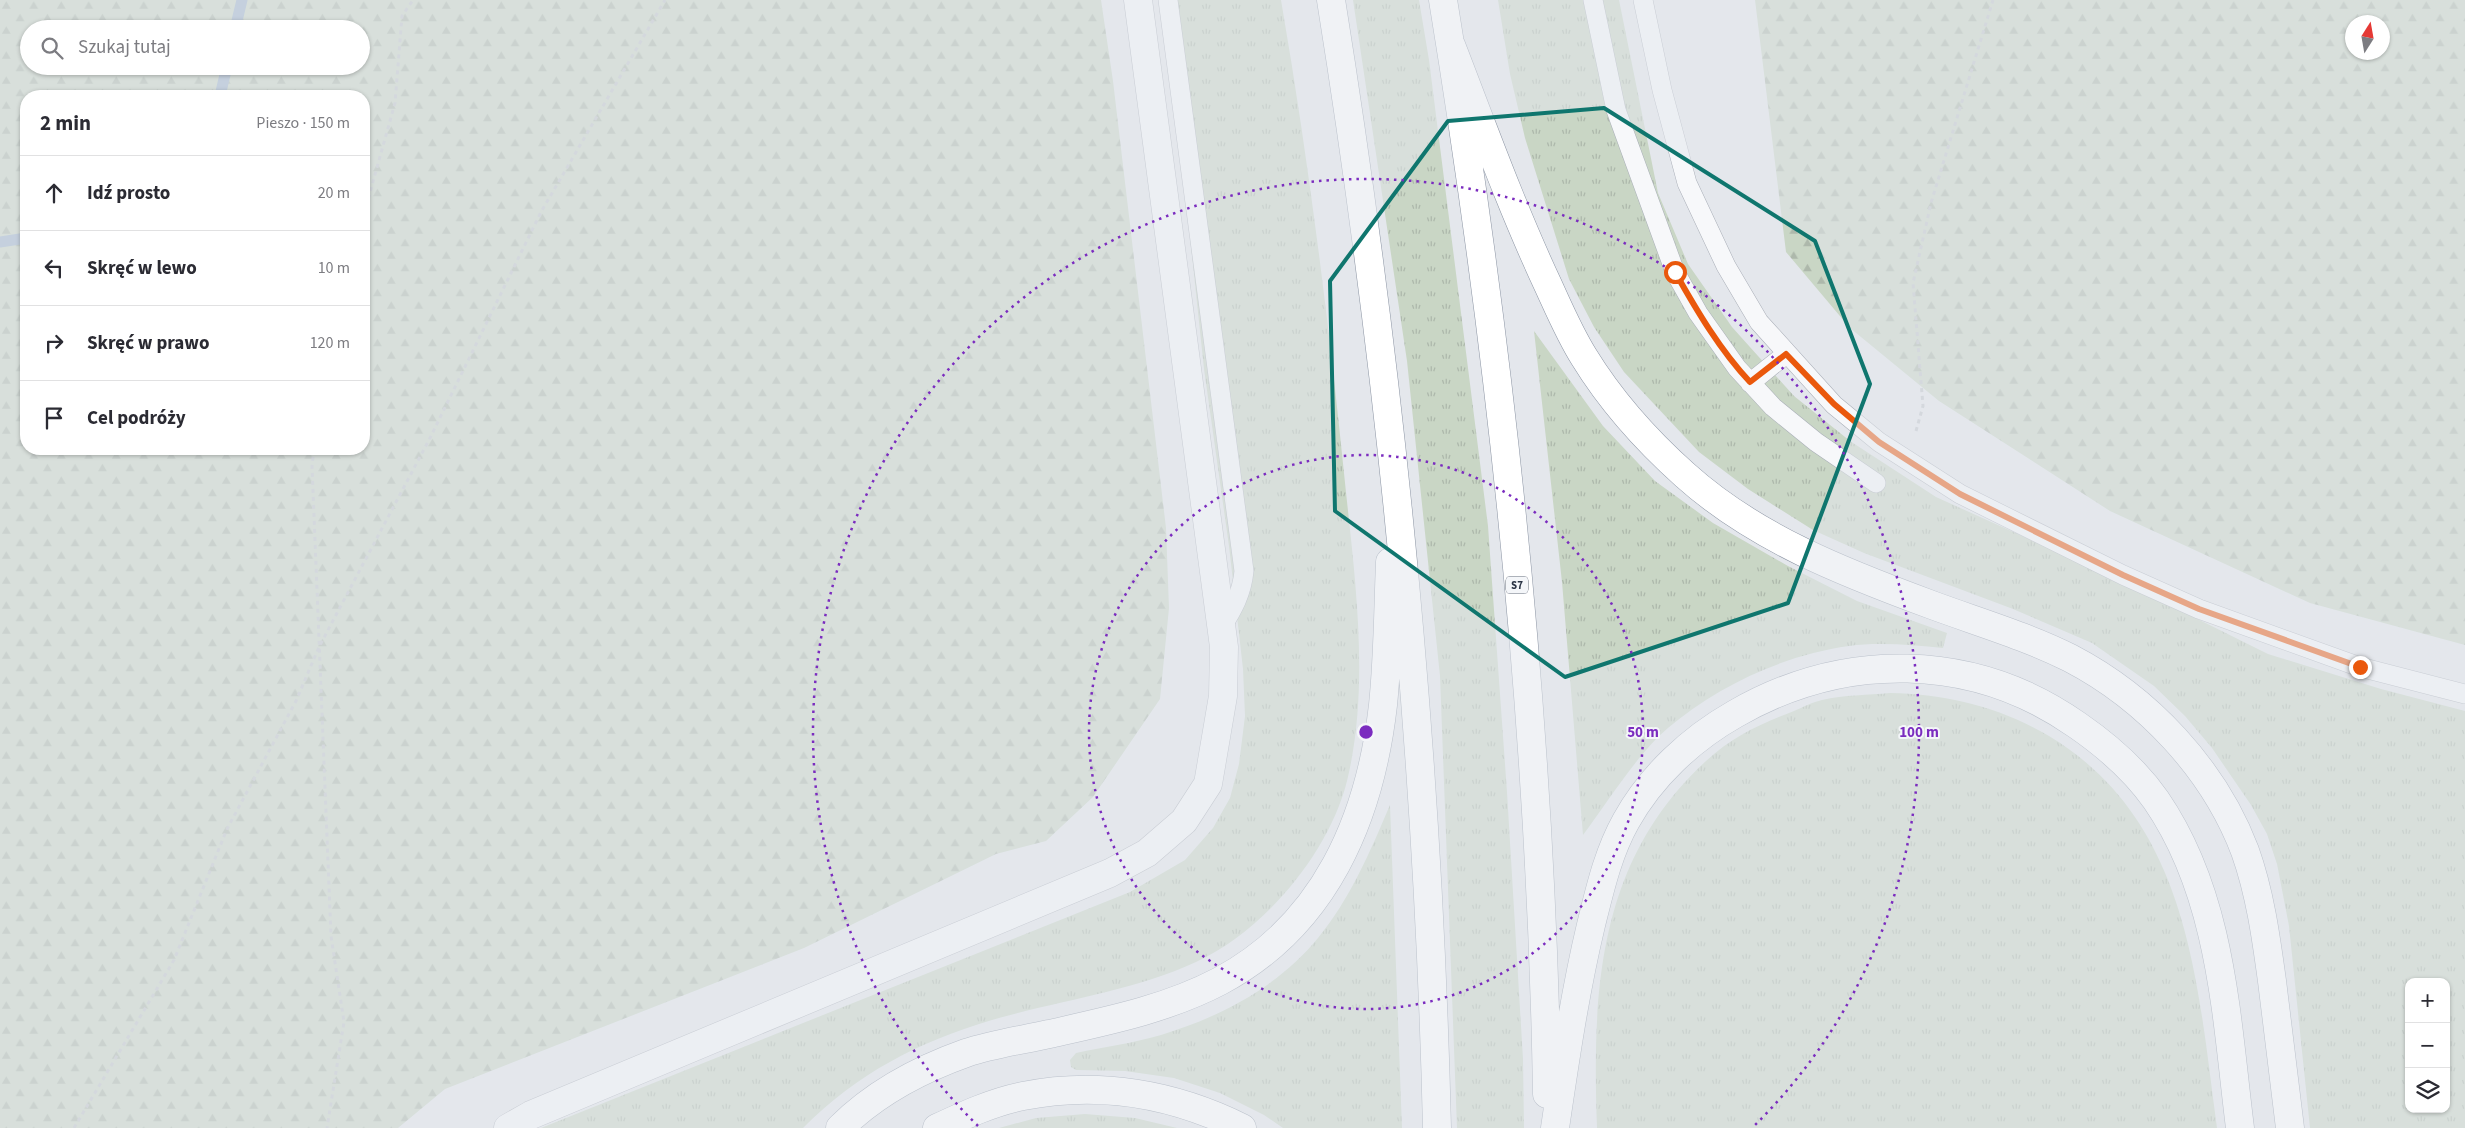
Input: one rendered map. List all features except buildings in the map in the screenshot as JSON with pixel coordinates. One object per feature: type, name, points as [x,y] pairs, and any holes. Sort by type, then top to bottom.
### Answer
[{"type":"highway","points":[[1332,0],[1362,199],[1395,470],[1416,697],[1424,826],[1437,1128]]},
{"type":"highway","name":"S7","points":[[1443,0],[1488,315],[1520,614],[1538,874],[1548,1128]]},
{"type":"highway","points":[[1450,45],[1525,237],[1566,325],[1598,379],[1660,452],[1709,496],[1766,533],[1799,550],[1880,586],[2019,636],[2091,670],[2138,702],[2168,732],[2198,767],[2240,841],[2253,878],[2267,948],[2290,1128]]},
{"type":"highway","points":[[840,1128],[884,1093],[921,1072],[968,1052],[1170,1003],[1220,981],[1260,956],[1297,923],[1325,887],[1347,846],[1370,780],[1383,705],[1395,470]]},
{"type":"highway","points":[[1555,1128],[1574,1006],[1600,887],[1615,842],[1628,817],[1643,796],[1658,776],[1697,738],[1761,699],[1830,676],[1892,668],[1949,672],[1979,677],[2007,686],[2036,700],[2090,734],[2118,757],[2156,800],[2186,854],[2207,908],[2222,988],[2240,1128]]},
{"type":"highway","points":[[937,1128],[974,1111],[1022,1096],[1070,1089],[1118,1090],[1174,1100],[1215,1114],[1242,1128]]},
{"type":"street","points":[[508,1128],[532,1115],[1110,873],[1147,853],[1184,821],[1208,784],[1223,696],[1224,647],[1138,0]]},
{"type":"lane","points":[[1168,0],[1244,571],[1242,587],[1237,601],[1221,628]]},
{"type":"lane","points":[[1593,0],[1616,110],[1675,272],[1698,313],[1736,368],[1773,407],[1816,442],[1876,483]]},
{"type":"lane","points":[[1643,0],[1662,90],[1687,183],[1735,280],[1759,322],[1786,354],[1834,404],[1879,442],[1908,458],[1960,494],[2123,575],[2199,609],[2360,667],[2465,694]]},
{"type":"lane","points":[[1750,382],[1786,354]]},
{"type":"path","points":[[370,193],[395,103],[402,16],[413,0]]},
{"type":"path","points":[[74,1128],[174,960],[227,829],[296,701],[318,647],[430,438],[541,212],[665,0]]},
{"type":"path","points":[[1908,458],[1923,406],[1913,283],[1932,203],[1993,0]]},
{"type":"path","points":[[313,455],[312,466],[318,647],[331,936],[344,1022],[327,1128]]},
{"type":"highlighted area","points":[[1604,108],[1815,241],[1870,384],[1788,603],[1565,677],[1335,511],[1330,281],[1448,121]]},
{"type":"green space","points":[[0,0],[1101,0],[1113,81],[1166,528],[1169,608],[1160,699],[1093,797],[1046,841],[996,854],[804,948],[445,1089],[398,1128],[0,1128]]},
{"type":"green space","points":[[1165,0],[1281,0],[1309,177],[1338,414],[1356,588],[1359,667],[1354,744],[1347,781],[1338,808],[1325,835],[1309,862],[1269,910],[1246,931],[1221,948],[1196,962],[1146,981],[992,1020],[939,1038],[914,1049],[867,1075],[824,1108],[803,1128],[541,1128],[1130,892],[1185,860],[1213,828],[1230,798],[1239,764],[1245,716],[1243,669],[1229,546],[1204,369]]},
{"type":"green space","points":[[1353,0],[1419,0],[1429,60],[1488,526],[1507,792],[1523,1059],[1524,1128],[1457,1128],[1440,676],[1407,361]]},
{"type":"green space","points":[[1498,0],[1619,0],[1658,193],[1688,264],[1732,327],[1794,396],[1850,441],[1936,497],[2115,578],[2268,654],[2381,689],[2465,711],[2465,1128],[2310,1128],[2289,926],[2277,864],[2267,834],[2251,805],[2212,748],[2185,716],[2154,686],[2092,643],[2013,609],[1864,553],[1813,530],[1748,489],[1699,452],[1624,372],[1594,327],[1569,279],[1525,138],[1510,74]]},
{"type":"green space","points":[[1755,0],[2465,0],[2465,645],[2310,603],[2110,511],[1939,401],[1850,328],[1786,252]]},
{"type":"green space","points":[[1534,331],[1603,426],[1655,481],[1713,523],[1788,566],[1857,601],[1947,633],[1943,648],[1884,644],[1849,646],[1825,650],[1776,665],[1730,686],[1687,713],[1657,738],[1634,764],[1583,835],[1562,582]]},
{"type":"green space","points":[[1890,693],[1952,699],[1992,710],[2030,726],[2049,736],[2096,771],[2132,813],[2159,859],[2178,909],[2192,962],[2202,1017],[2217,1128],[1597,1128],[1597,1026],[1601,977],[1609,930],[1623,884],[1643,841],[1670,800],[1716,752],[1726,744],[1758,726],[1822,700]]},
{"type":"green space","points":[[1390,805],[1402,1128],[1283,1128],[1264,1115],[1220,1093],[1174,1078],[1125,1071],[1076,1070],[1071,1067],[1070,1060],[1076,1053],[1151,1038],[1205,1019],[1247,998],[1285,971],[1318,938],[1340,907],[1367,857]]},
{"type":"green space","points":[[1085,1114],[1135,1118],[1177,1128],[999,1128],[1036,1118]]},
{"type":"waterway","points":[[237,20],[242,0]]},
{"type":"waterway","points":[[221,90],[225,75]]},
{"type":"waterway","points":[[0,242],[20,239]]},
{"type":"route","points":[[1675,272],[1698,313],[1736,368],[1750,382],[1786,354],[1834,404],[1879,442],[1908,458],[1960,494],[2123,575],[2199,609],[2360,667]]}]
